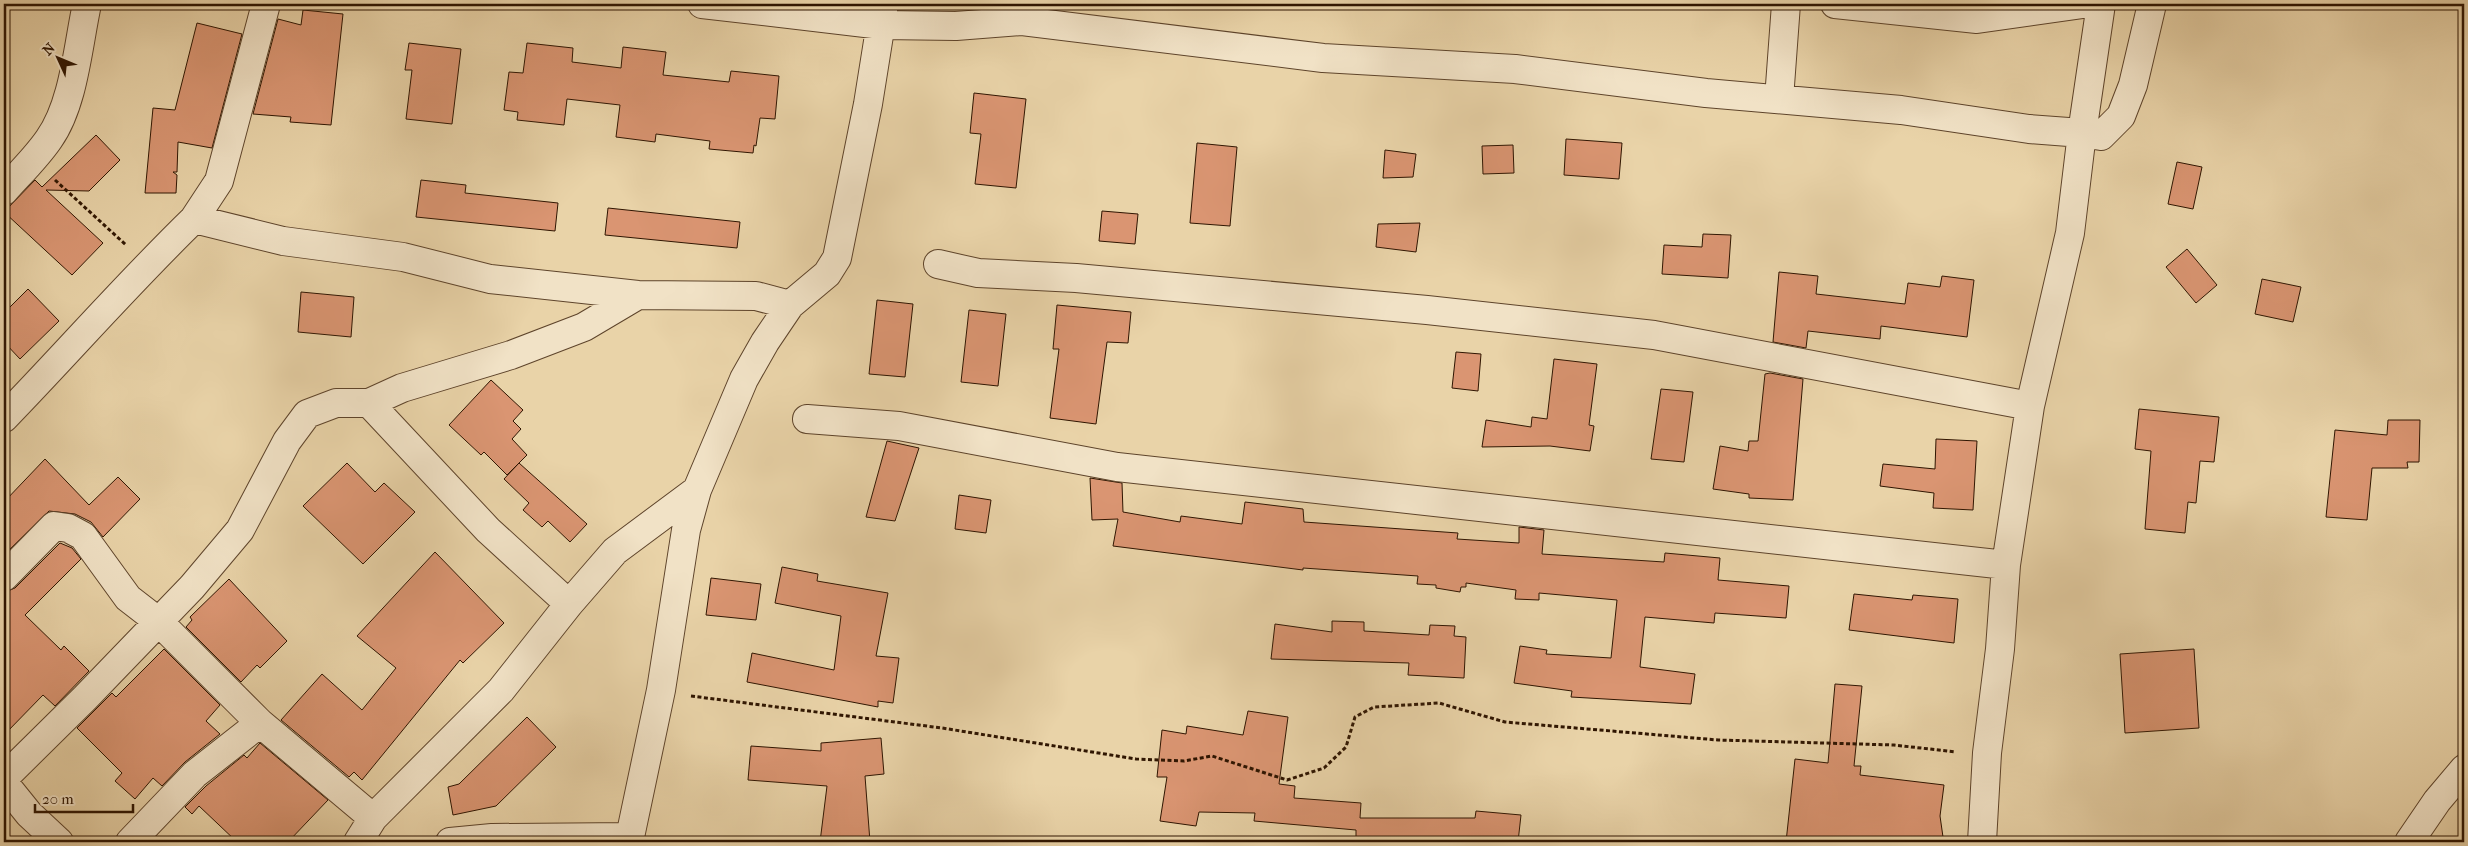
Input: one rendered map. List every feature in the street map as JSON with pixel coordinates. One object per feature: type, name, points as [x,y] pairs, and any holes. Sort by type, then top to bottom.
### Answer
[{"type":"street","points":[[4,191],[50,138],[64,108],[76,66],[88,4]]},
{"type":"street","points":[[4,418],[61,360],[148,264],[194,219],[219,181],[266,4]]},
{"type":"street","points":[[702,4],[883,14],[956,26],[1022,21],[1323,58],[1515,69],[1706,92],[1901,110],[2029,129],[2101,136],[2121,116],[2133,85],[2152,4]]},
{"type":"street","points":[[956,26],[1024,4]]},
{"type":"street","points":[[1779,99],[1786,4]]},
{"type":"street","points":[[1835,4],[1978,19],[2083,4]]},
{"type":"street","points":[[1982,842],[1987,754],[2000,649],[2006,565],[2030,406],[2070,232],[2100,4]]},
{"type":"street","points":[[450,842],[492,838],[630,840],[661,690],[686,530],[697,490],[744,379],[790,305],[827,274],[837,258],[868,104],[883,14]]},
{"type":"street","points":[[194,219],[283,241],[403,256],[490,279],[638,295],[756,296],[790,305]]},
{"type":"street","points":[[938,264],[978,273],[1096,279],[1417,309],[1654,335],[2030,406]]},
{"type":"street","points":[[4,778],[159,622],[192,587],[240,530],[287,441],[307,414],[336,403],[369,403],[402,388],[511,355],[584,327],[638,295]]},
{"type":"street","points":[[369,403],[488,530],[569,604]]},
{"type":"street","points":[[807,419],[899,426],[1118,467],[2006,565]]},
{"type":"street","points":[[358,842],[374,818],[501,690],[569,604],[615,550],[697,490]]},
{"type":"street","points":[[4,577],[54,526],[68,528],[83,536],[128,598],[159,622],[260,723],[374,818]]},
{"type":"street","points":[[130,842],[195,774],[260,723]]},
{"type":"street","points":[[2409,842],[2437,801],[2464,769]]},
{"type":"street","points":[[4,783],[30,814],[58,842]]},
{"type":"path","points":[[32,160],[148,264]]},
{"type":"path","points":[[661,690],[696,698],[942,728],[1136,759],[1184,761],[1212,756],[1286,780],[1324,768],[1346,747],[1355,717],[1374,707],[1439,703],[1504,722],[1718,740],[1885,744],[1987,754]]},
{"type":"building","points":[[303,10],[343,14],[331,125],[290,122],[291,117],[253,114],[278,19],[301,25]]},
{"type":"building","points":[[197,23],[242,34],[212,148],[178,142],[177,172],[173,172],[177,175],[176,193],[145,193],[153,108],[175,110]]},
{"type":"building","points":[[409,43],[461,49],[452,124],[406,119],[412,70],[405,70]]},
{"type":"building","points":[[527,43],[573,48],[572,62],[621,68],[623,47],[666,52],[663,75],[729,82],[731,71],[779,76],[775,119],[760,118],[756,146],[754,145],[753,153],[709,149],[710,141],[656,134],[655,142],[616,137],[620,105],[567,99],[564,125],[517,120],[518,112],[504,110],[509,72],[523,73]]},
{"type":"building","points":[[974,93],[1026,99],[1016,188],[975,184],[981,134],[970,133]]},
{"type":"building","points":[[96,135],[120,160],[89,191],[46,190],[103,243],[72,275],[4,212],[35,180],[42,187]]},
{"type":"building","points":[[1566,139],[1622,143],[1619,179],[1564,175]]},
{"type":"building","points":[[1197,143],[1237,147],[1230,226],[1190,223]]},
{"type":"building","points":[[1513,145],[1514,173],[1483,174],[1482,146]]},
{"type":"building","points":[[1385,150],[1416,154],[1413,177],[1383,178]]},
{"type":"building","points":[[2177,162],[2202,167],[2193,209],[2168,204]]},
{"type":"building","points":[[421,180],[466,185],[465,193],[558,203],[555,231],[416,217]]},
{"type":"building","points":[[608,208],[740,222],[737,248],[605,235]]},
{"type":"building","points":[[1102,211],[1138,214],[1135,244],[1099,241]]},
{"type":"building","points":[[1420,223],[1416,252],[1376,247],[1378,224]]},
{"type":"building","points":[[1703,234],[1731,235],[1728,278],[1662,274],[1664,245],[1702,247]]},
{"type":"building","points":[[2187,249],[2217,285],[2196,303],[2166,267]]},
{"type":"building","points":[[1779,272],[1818,276],[1816,294],[1905,304],[1908,283],[1940,287],[1942,276],[1974,280],[1967,337],[1881,326],[1880,339],[1808,331],[1806,348],[1773,342]]},
{"type":"building","points":[[2262,279],[2301,287],[2293,322],[2255,314]]},
{"type":"building","points":[[28,289],[59,321],[20,359],[4,342],[4,313]]},
{"type":"building","points":[[301,292],[354,297],[351,337],[298,332]]},
{"type":"building","points":[[877,300],[913,304],[905,377],[869,374]]},
{"type":"building","points":[[1057,305],[1131,312],[1128,343],[1107,342],[1096,424],[1050,418],[1059,349],[1053,349]]},
{"type":"building","points":[[969,310],[1006,314],[998,386],[961,382]]},
{"type":"building","points":[[1456,352],[1481,354],[1478,391],[1452,388]]},
{"type":"building","points":[[1554,359],[1597,364],[1589,425],[1594,426],[1590,451],[1550,446],[1482,447],[1486,420],[1531,427],[1532,417],[1547,419]]},
{"type":"building","points":[[1770,373],[1803,379],[1793,500],[1749,498],[1749,494],[1713,489],[1720,446],[1748,451],[1749,441],[1758,441],[1765,374]]},
{"type":"building","points":[[491,380],[523,410],[513,421],[521,429],[512,439],[527,455],[507,475],[484,452],[481,455],[449,425]]},
{"type":"building","points":[[1661,389],[1693,392],[1684,462],[1651,459]]},
{"type":"building","points":[[2139,409],[2219,417],[2214,462],[2200,461],[2196,503],[2188,502],[2185,533],[2145,529],[2151,451],[2135,449]]},
{"type":"building","points":[[2388,420],[2420,420],[2419,462],[2407,462],[2408,468],[2372,468],[2367,520],[2326,517],[2335,430],[2387,435]]},
{"type":"building","points":[[1936,439],[1977,441],[1973,510],[1933,508],[1934,493],[1880,486],[1883,464],[1935,469]]},
{"type":"building","points":[[887,441],[919,448],[895,521],[866,517]]},
{"type":"building","points":[[45,459],[89,505],[118,477],[140,499],[103,537],[91,522],[75,514],[49,511],[4,555],[4,502]]},
{"type":"building","points":[[347,463],[375,492],[384,483],[415,512],[363,564],[303,506]]},
{"type":"building","points":[[519,463],[587,524],[570,542],[548,521],[542,527],[523,510],[529,503],[504,479]]},
{"type":"building","points":[[1090,478],[1122,483],[1123,512],[1180,522],[1181,516],[1242,524],[1245,502],[1303,509],[1304,522],[1458,533],[1457,539],[1519,543],[1519,527],[1544,530],[1542,554],[1664,562],[1665,553],[1720,558],[1718,580],[1789,586],[1786,618],[1715,613],[1714,623],[1645,617],[1640,667],[1695,674],[1691,704],[1571,697],[1572,691],[1514,683],[1520,646],[1547,650],[1546,654],[1611,658],[1617,600],[1539,593],[1539,600],[1515,599],[1516,590],[1466,583],[1466,587],[1461,587],[1460,592],[1436,588],[1436,585],[1417,584],[1418,576],[1303,568],[1303,570],[1113,546],[1118,519],[1092,520]]},
{"type":"building","points":[[959,495],[991,500],[986,533],[955,529]]},
{"type":"building","points":[[60,543],[72,548],[81,559],[25,615],[61,650],[64,646],[89,671],[55,706],[43,695],[4,735],[4,592],[15,588]]},
{"type":"building","points":[[435,552],[504,623],[463,663],[460,660],[362,780],[354,772],[349,777],[281,720],[322,674],[362,710],[396,668],[357,636]]},
{"type":"building","points":[[782,567],[818,574],[817,581],[888,593],[876,656],[899,658],[893,703],[878,701],[878,707],[747,682],[752,653],[834,670],[841,616],[775,603]]},
{"type":"building","points":[[711,578],[761,584],[756,620],[706,615]]},
{"type":"building","points":[[229,579],[287,641],[260,668],[257,665],[241,682],[186,627],[192,620],[190,617]]},
{"type":"building","points":[[1854,594],[1912,600],[1913,595],[1958,599],[1954,643],[1849,630]]},
{"type":"building","points":[[1332,621],[1364,622],[1364,631],[1429,635],[1430,625],[1455,626],[1454,636],[1466,637],[1464,678],[1408,675],[1409,663],[1271,659],[1275,624],[1332,632]]},
{"type":"building","points":[[164,649],[220,705],[206,721],[220,734],[185,762],[162,786],[153,778],[135,799],[115,781],[122,773],[77,728],[112,693],[116,697]]},
{"type":"building","points":[[2194,649],[2199,728],[2125,733],[2120,654]]},
{"type":"building","points":[[1835,684],[1862,686],[1854,766],[1861,766],[1860,775],[1944,785],[1940,816],[1943,837],[1913,840],[1913,842],[1786,842],[1795,759],[1828,763]]},
{"type":"building","points":[[1248,711],[1288,717],[1279,784],[1295,786],[1294,798],[1361,803],[1360,818],[1475,818],[1476,811],[1521,815],[1518,842],[1356,842],[1356,830],[1254,821],[1255,813],[1199,812],[1196,826],[1160,821],[1167,777],[1157,777],[1162,730],[1186,734],[1187,726],[1243,735]]},
{"type":"building","points":[[527,717],[556,747],[496,806],[453,815],[448,787],[459,784]]},
{"type":"building","points":[[881,738],[884,774],[865,776],[870,842],[820,842],[827,786],[748,780],[751,746],[821,751],[821,743]]},
{"type":"building","points":[[260,743],[328,800],[288,842],[237,842],[199,806],[192,814],[185,807],[206,786],[244,755],[247,758]]}]
